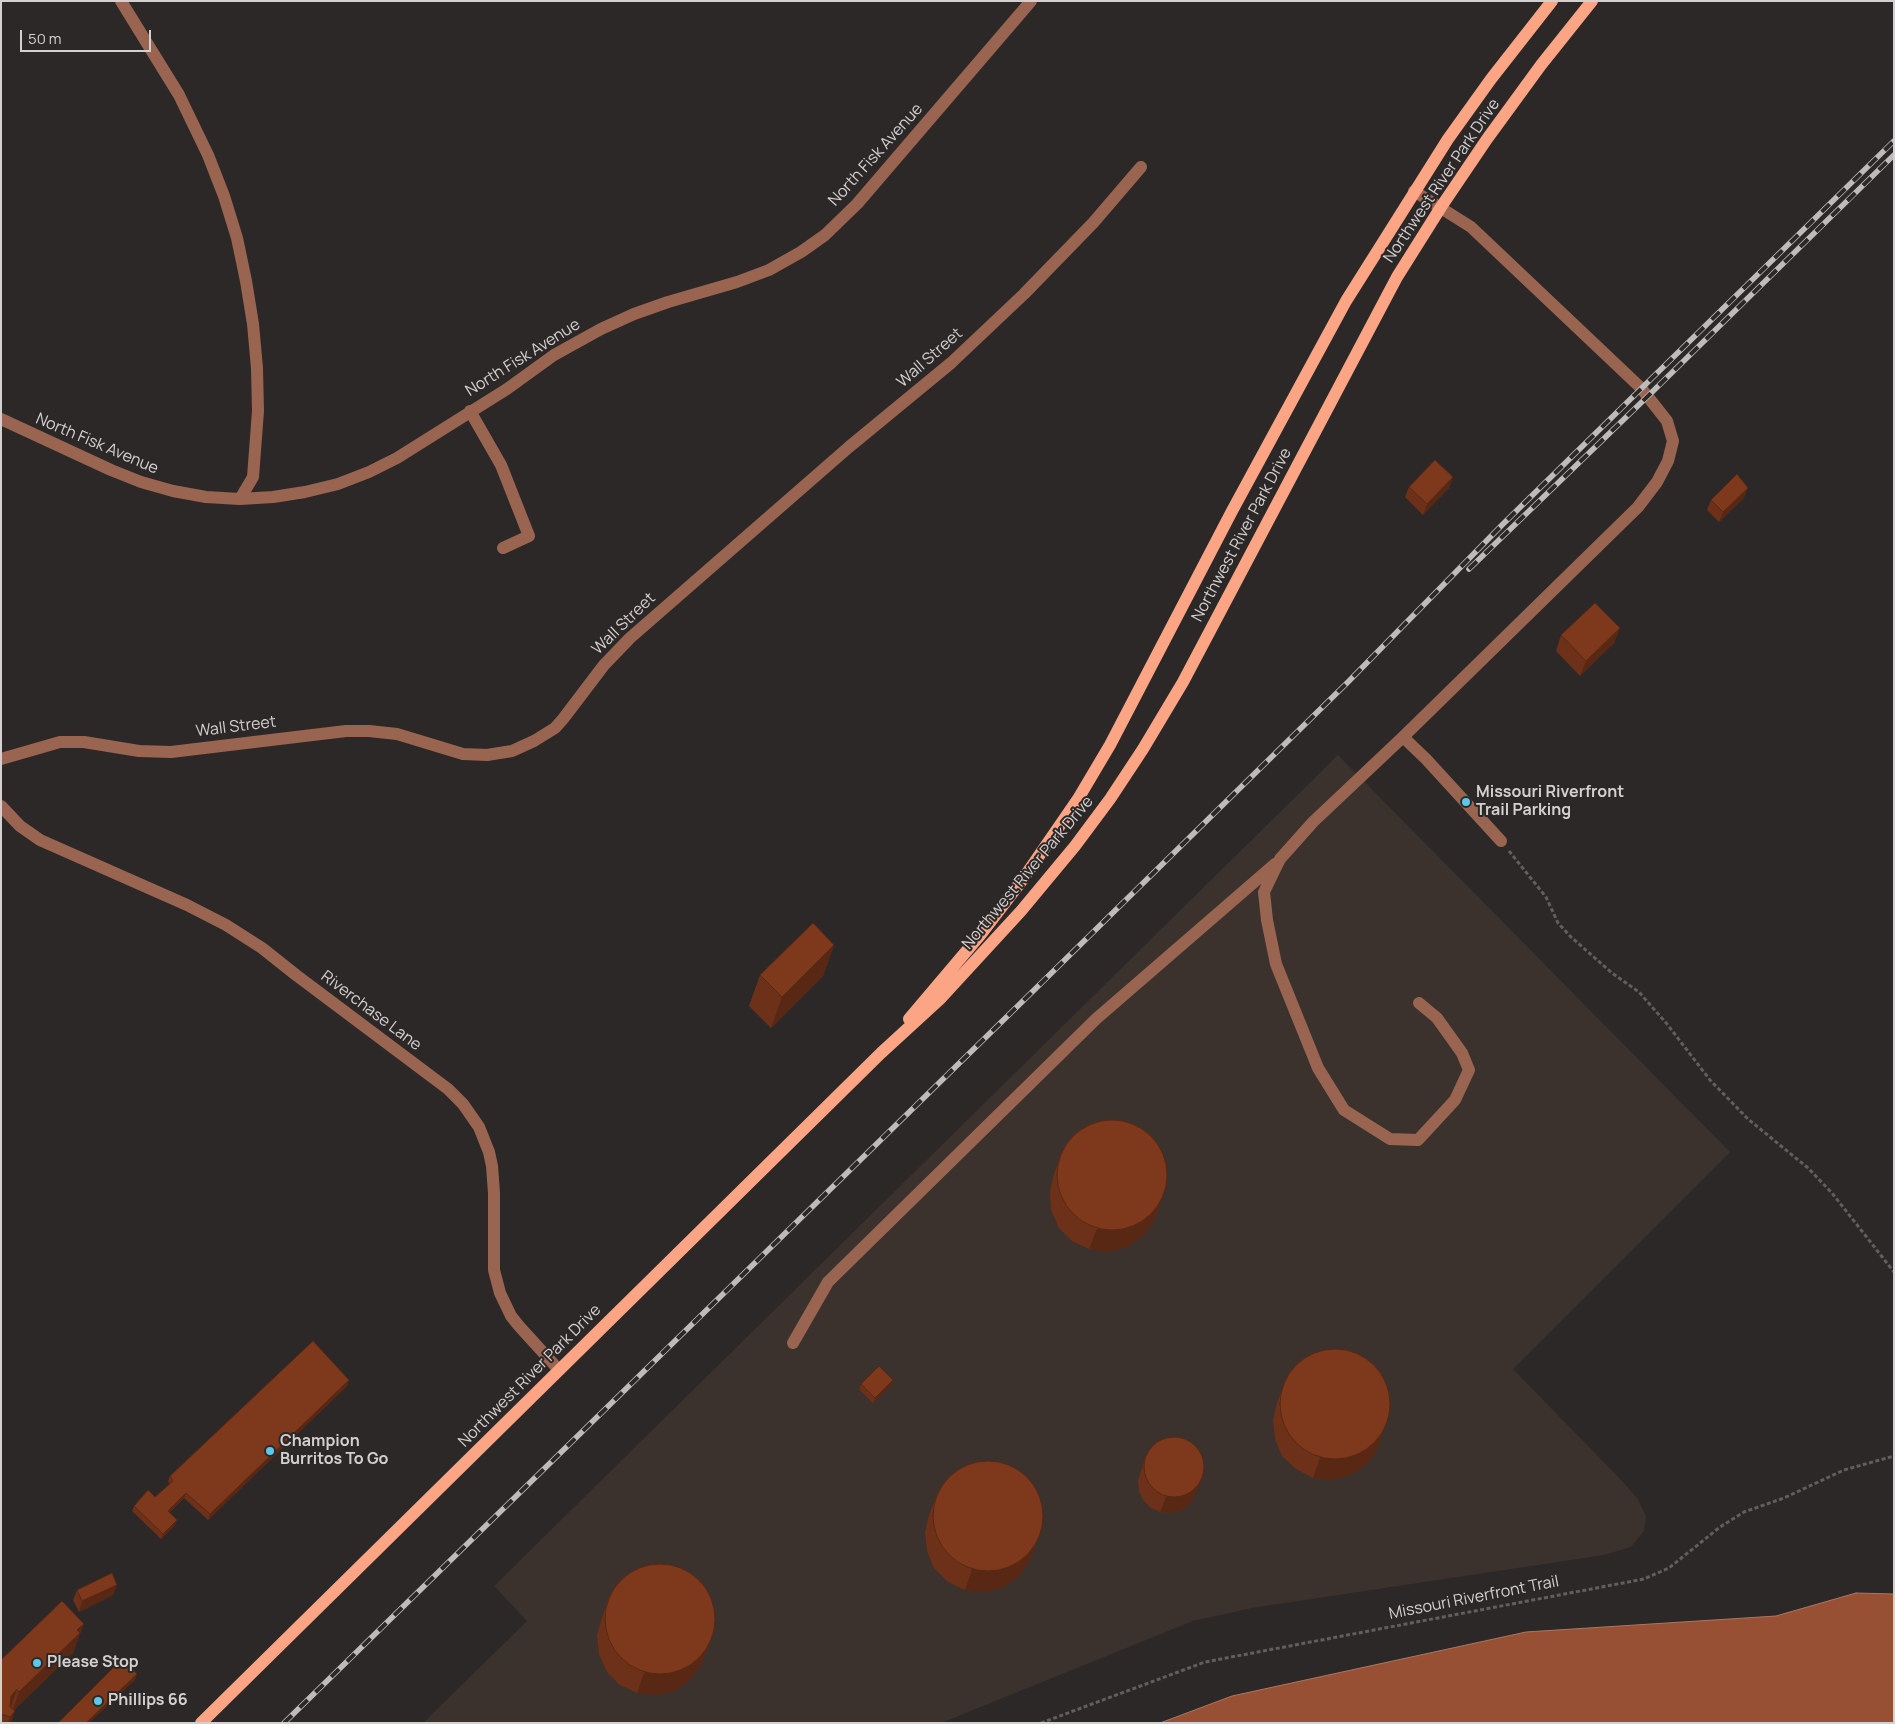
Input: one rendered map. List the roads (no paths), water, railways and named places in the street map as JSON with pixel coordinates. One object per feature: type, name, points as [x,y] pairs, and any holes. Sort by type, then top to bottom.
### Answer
[{"type":"main road","name":"Northwest River Park Drive","points":[[881,1053],[980,934],[1028,872],[1078,799],[1154,662],[1295,393],[1346,302],[1414,190],[1448,139],[1490,79],[1552,1]]},
{"type":"main road","name":"Northwest River Park Drive","points":[[201,1723],[881,1053],[941,998],[1021,911],[1075,846],[1110,799],[1183,682],[1397,277],[1441,207],[1536,73],[1592,1]]},
{"type":"street","points":[[121,1],[179,95],[208,155],[237,238],[254,324],[258,411],[253,477],[240,498]]},
{"type":"street","name":"North Fisk Avenue","points":[[1,419],[141,482],[206,497],[273,497],[338,484],[369,472],[396,458],[506,389],[554,355],[601,329],[634,314],[668,302],[737,282],[769,270],[801,252],[825,234],[857,204],[1031,1]]},
{"type":"street","name":"Wall Street","points":[[1,759],[60,742],[84,742],[139,751],[171,752],[346,731],[369,730],[397,734],[424,741],[451,752],[463,754],[487,755],[512,750],[534,741],[554,728],[563,719],[599,671],[630,638],[849,447],[951,363],[1009,308],[1093,223],[1142,167]]},
{"type":"street","points":[[793,1343],[828,1282],[1096,1019],[1280,859],[1313,822],[1403,737],[1638,506],[1657,482],[1668,461],[1673,441],[1667,421],[1641,388],[1472,227],[1414,190]]},
{"type":"street","points":[[470,411],[501,464],[529,536],[503,548]]},
{"type":"street","points":[[1403,737],[1426,759],[1501,841]]},
{"type":"street","name":"Riverchase Lane","points":[[1,806],[20,826],[40,840],[187,905],[226,925],[262,948],[448,1089],[463,1104],[479,1127],[489,1152],[492,1166],[494,1270],[500,1294],[511,1316],[559,1370]]},
{"type":"street","points":[[1280,859],[1264,892],[1267,920],[1276,964],[1295,1013],[1318,1068],[1344,1110],[1390,1139],[1418,1140],[1455,1100],[1469,1070],[1462,1053],[1437,1018],[1419,1003]]},
{"type":"railway","points":[[284,1723],[1348,682],[1502,525],[1894,141]]},
{"type":"railway","points":[[1469,569],[1894,155]]},
{"type":"place","name":"Missouri Riverfront Trail Parking","points":[[1466,802]]},
{"type":"place","name":"Champion Burritos To Go","points":[[270,1451]]},
{"type":"place","name":"Please Stop","points":[[37,1663]]},
{"type":"place","name":"Phillips 66","points":[[98,1701]]}]
